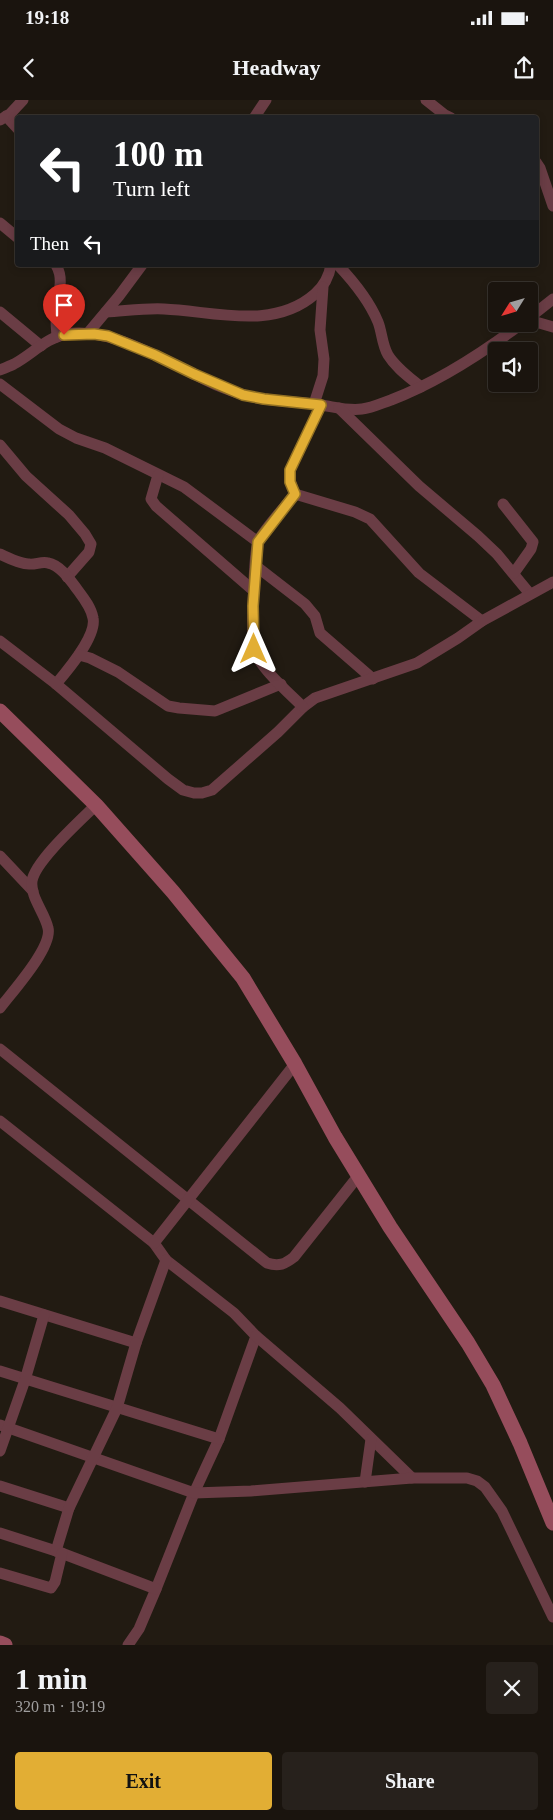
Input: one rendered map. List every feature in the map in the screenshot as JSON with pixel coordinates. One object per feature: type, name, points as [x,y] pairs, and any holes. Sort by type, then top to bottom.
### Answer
[{"type":"street","points":[[15,127],[3,118],[23,100]]},
{"type":"street","points":[[256,115],[266,100]]},
{"type":"street","points":[[426,100],[444,115]]},
{"type":"street","points":[[539,166],[553,206]]},
{"type":"street","points":[[0,223],[15,236]]},
{"type":"street","points":[[57,267],[61,281],[56,323],[57,337]]},
{"type":"street","points":[[88,334],[140,267]]},
{"type":"street","points":[[295,494],[290,482],[290,470],[318,404],[323,376],[324,358],[320,330],[323,287],[330,267]]},
{"type":"street","points":[[340,267],[358,287],[372,309],[382,332],[387,353],[396,365],[420,387]]},
{"type":"street","points":[[106,312],[164,309],[222,316],[260,316],[286,311],[308,300],[323,287]]},
{"type":"street","points":[[538,312],[553,299]]},
{"type":"street","points":[[0,312],[40,346]]},
{"type":"street","points":[[538,322],[553,326]]},
{"type":"street","points":[[0,370],[14,364],[57,337],[88,334],[108,336],[243,395],[339,408],[364,409],[420,387],[487,349],[510,332]]},
{"type":"street","points":[[0,384],[59,430],[105,448],[184,487],[258,542]]},
{"type":"street","points":[[339,408],[418,486],[478,536],[514,573],[530,594]]},
{"type":"street","points":[[0,446],[26,476],[68,515],[89,540],[91,548],[89,552],[68,577]]},
{"type":"street","points":[[158,475],[152,498],[156,506],[254,591]]},
{"type":"street","points":[[295,494],[258,542],[254,591],[254,649],[260,660],[303,707]]},
{"type":"street","points":[[295,494],[355,512],[370,519],[419,573],[482,621]]},
{"type":"street","points":[[503,504],[532,542],[531,549],[514,573]]},
{"type":"street","points":[[0,554],[28,564],[48,562],[63,572],[84,599],[93,619],[92,630],[79,655],[56,684]]},
{"type":"street","points":[[256,566],[304,604],[314,616],[320,633],[373,679]]},
{"type":"street","points":[[0,640],[56,684],[168,779],[183,790],[194,793],[212,790],[315,698],[417,663],[482,621],[553,582]]},
{"type":"street","points":[[79,655],[90,658],[118,672],[168,706],[178,708],[215,711],[281,684]]},
{"type":"street","points":[[0,711],[96,805],[173,892],[242,978],[295,1064],[335,1137],[390,1227],[468,1343],[493,1385],[520,1443],[553,1523]]},
{"type":"street","points":[[0,1008],[37,960],[49,936],[48,928],[33,892],[32,880],[40,864],[96,805]]},
{"type":"street","points":[[0,856],[33,892]]},
{"type":"street","points":[[0,1049],[267,1262],[274,1265],[286,1263],[294,1257],[359,1175]]},
{"type":"street","points":[[154,1244],[295,1064]]},
{"type":"street","points":[[0,1121],[154,1244],[166,1260],[234,1313],[256,1336],[340,1408],[412,1478]]},
{"type":"street","points":[[0,1574],[50,1588],[55,1582],[68,1508],[117,1408],[136,1344],[166,1260]]},
{"type":"street","points":[[0,1301],[136,1344]]},
{"type":"street","points":[[0,1450],[3,1426],[25,1380],[44,1315]]},
{"type":"street","points":[[128,1645],[139,1629],[194,1493],[219,1439],[256,1336]]},
{"type":"street","points":[[0,1371],[219,1439]]},
{"type":"street","points":[[3,1426],[194,1493],[412,1478],[467,1478],[477,1481],[485,1487],[502,1511],[553,1617]]},
{"type":"street","points":[[365,1482],[371,1439]]},
{"type":"street","points":[[0,1486],[68,1508]]},
{"type":"street","points":[[0,1533],[59,1552],[156,1589]]},
{"type":"street","points":[[138,1645],[139,1629]]},
{"type":"street","points":[[0,1643],[5,1645]]},
{"type":"route","points":[[64,335],[77,333],[108,336],[243,395],[321,405],[290,470],[290,482],[295,494],[258,542],[253,606],[254,649]]}]
